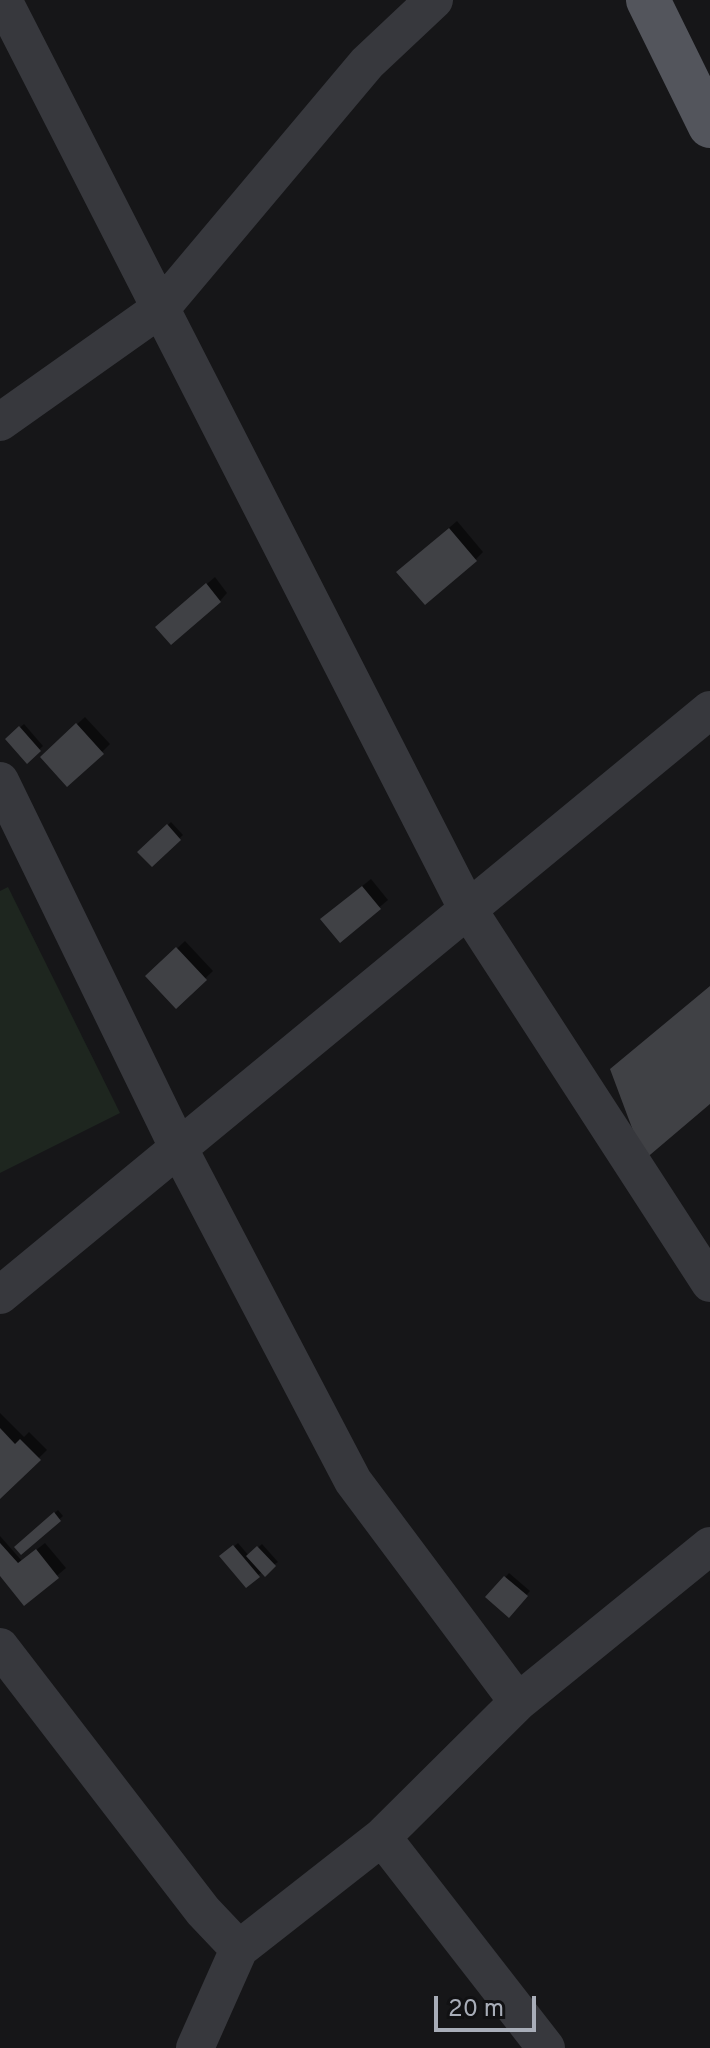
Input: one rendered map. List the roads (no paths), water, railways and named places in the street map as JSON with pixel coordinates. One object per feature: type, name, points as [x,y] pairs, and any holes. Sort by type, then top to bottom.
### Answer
[{"type":"main road","points":[[648,0],[710,126]]},
{"type":"street","points":[[3,0],[467,908],[710,1283]]},
{"type":"street","points":[[0,422],[161,308],[367,63],[434,0]]},
{"type":"street","points":[[0,1295],[710,710]]},
{"type":"street","points":[[0,781],[178,1147],[353,1481],[518,1702]]},
{"type":"street","points":[[195,2048],[239,1949],[382,1837],[518,1702],[710,1546]]},
{"type":"street","points":[[0,1647],[203,1911],[239,1949]]},
{"type":"street","points":[[382,1837],[546,2048]]}]
